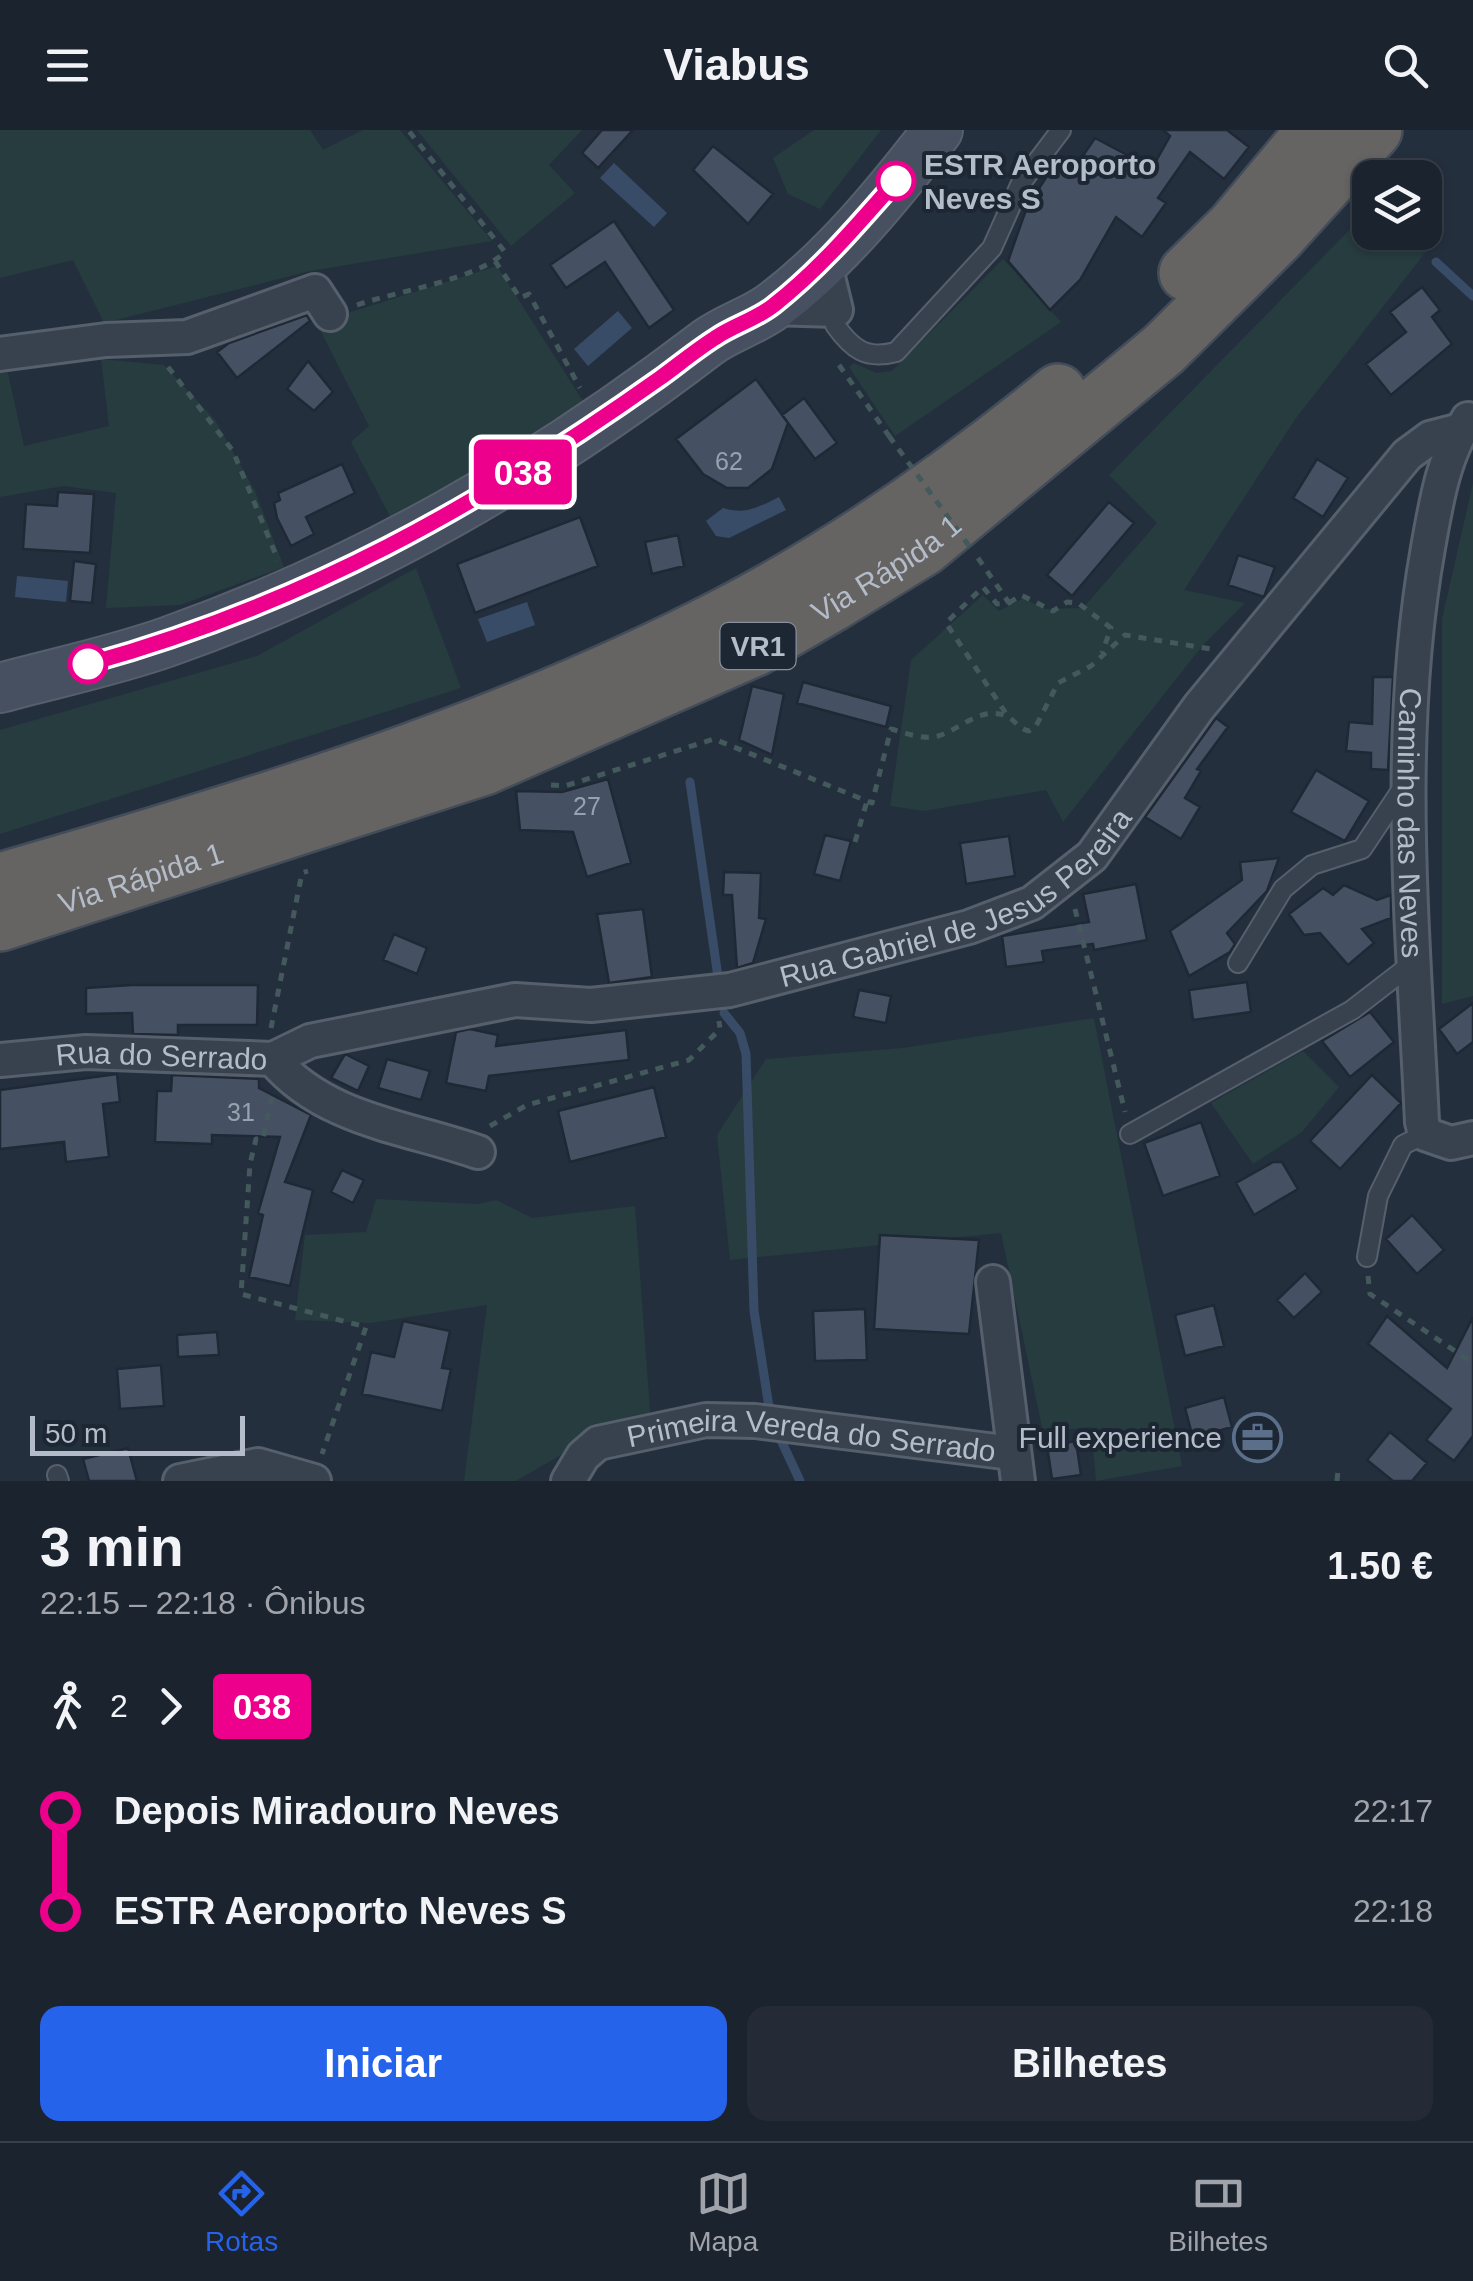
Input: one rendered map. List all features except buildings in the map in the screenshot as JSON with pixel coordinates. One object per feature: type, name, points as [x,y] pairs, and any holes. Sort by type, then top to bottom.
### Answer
[{"type":"highway","name":"Via Rápida 1","points":[[0,881],[475,728],[600,677],[795,577],[934,488],[1072,380],[1234,227],[1316,130]]},
{"type":"highway","name":"Via Rápida 1","points":[[0,923],[484,766],[755,648],[834,603],[924,548],[1164,349],[1276,237],[1374,130]]},
{"type":"main road","points":[[0,688],[165,643],[302,589],[388,548],[508,482],[716,336],[770,308],[824,261],[835,230],[913,132]]},
{"type":"main road","points":[[716,336],[913,132]]},
{"type":"street","points":[[770,308],[836,310],[824,261]]},
{"type":"street","points":[[0,354],[106,340],[186,337],[316,291],[330,314]]},
{"type":"street","name":"Caminho das Neves","points":[[1425,1134],[1413,963],[1407,781],[1419,596],[1451,444],[1467,421]]},
{"type":"street","name":"Rua Gabriel de Jesus Pereira","points":[[279,1047],[514,1000],[591,1004],[730,990],[1002,916],[1032,903],[1092,856],[1198,707],[1407,455],[1430,438],[1467,421]]},
{"type":"street","name":"Rua do Serrado","points":[[0,1060],[86,1052],[279,1047],[299,1086],[341,1110],[468,1148]]},
{"type":"street","points":[[1425,1134],[1451,1143],[1473,1138]]},
{"type":"street","name":"Primeira Vereda do Serrado","points":[[568,1481],[583,1456],[598,1443],[706,1420],[755,1421],[1015,1467],[1006,1365],[992,1282]]},
{"type":"street","points":[[180,1481],[258,1465],[313,1481]]},
{"type":"lane","points":[[836,310],[835,325],[858,352],[878,357],[896,352],[992,248],[1022,183],[1061,130]]},
{"type":"lane","points":[[1238,963],[1284,889],[1312,866],[1362,849],[1407,781]]},
{"type":"lane","points":[[1130,1134],[1352,1010],[1413,963]]},
{"type":"lane","points":[[1367,1257],[1378,1196],[1403,1145],[1425,1134]]},
{"type":"path","points":[[330,314],[495,261],[504,252],[499,240],[408,130]]},
{"type":"path","points":[[495,261],[520,298],[529,294],[581,390]]},
{"type":"path","points":[[148,341],[233,451],[283,574]]},
{"type":"path","points":[[838,366],[1007,600]]},
{"type":"path","points":[[1101,656],[1111,628],[1078,604],[1067,602],[1053,611],[1021,596],[997,604],[983,586],[946,624],[1008,715],[1029,731],[1036,726],[1058,683],[1101,656],[1114,642],[1134,634],[1222,650]]},
{"type":"path","points":[[535,783],[565,786],[714,738],[872,803],[891,729],[920,737],[938,736],[973,718],[1008,715]]},
{"type":"path","points":[[855,842],[867,802]]},
{"type":"path","points":[[279,1047],[270,1036],[302,873],[319,865]]},
{"type":"path","points":[[1066,877],[1130,1134]]},
{"type":"path","points":[[468,1148],[527,1105],[689,1060],[720,1028]]},
{"type":"path","points":[[288,1096],[274,1090],[263,1139],[256,1139],[250,1164],[242,1294],[366,1328],[313,1481]]},
{"type":"path","points":[[1370,1294],[1473,1363]]},
{"type":"path","points":[[1337,1481],[1338,1470]]},
{"type":"green space","points":[[0,130],[310,130],[323,150],[363,130],[400,130],[492,241],[310,271],[104,323],[73,260],[0,278]]},
{"type":"green space","points":[[417,130],[582,130],[549,165],[575,193],[511,246]]},
{"type":"green space","points":[[814,130],[881,130],[820,209],[788,194],[773,158]]},
{"type":"green space","points":[[1352,227],[1352,250],[1427,250],[1296,418],[1184,590],[1245,603],[1203,645],[1063,822],[1046,790],[924,811],[890,806],[911,660],[983,595],[999,611],[1024,598],[1043,609],[1083,608],[1157,523],[1109,475]]},
{"type":"green space","points":[[1003,259],[1061,322],[895,436],[849,367],[854,363],[876,373],[892,371]]},
{"type":"green space","points":[[497,266],[583,401],[393,522],[351,442],[369,426],[320,330],[351,312]]},
{"type":"green space","points":[[101,359],[164,365],[215,420],[255,491],[284,567],[180,605],[106,608],[116,493],[64,486],[0,497],[0,372],[8,373],[24,446],[109,426]]},
{"type":"green space","points":[[1473,483],[1473,996],[1442,1004],[1442,619]]},
{"type":"green space","points":[[416,568],[461,688],[0,834],[0,730],[257,656]]},
{"type":"green space","points":[[1094,1018],[1182,1466],[1096,1481],[1091,1427],[1043,1432],[1001,1233],[730,1260],[717,1135],[766,1059],[903,1048]]},
{"type":"green space","points":[[1303,1051],[1339,1087],[1302,1132],[1253,1164],[1211,1103]]},
{"type":"green space","points":[[376,1199],[477,1204],[496,1200],[532,1218],[635,1206],[651,1424],[597,1434],[516,1481],[464,1481],[487,1305],[370,1323],[295,1320],[305,1235],[366,1232]]},
{"type":"water","points":[[614,163],[667,213],[654,227],[600,178]]},
{"type":"water","points":[[618,311],[632,328],[588,366],[574,349]]},
{"type":"water","points":[[779,497],[786,510],[729,538],[716,536],[706,521],[723,508],[745,510]]},
{"type":"water","points":[[17,576],[68,581],[66,602],[15,597]]},
{"type":"water","points":[[527,602],[535,625],[487,642],[478,619]]},
{"type":"waterway","points":[[1436,262],[1473,296]]},
{"type":"waterway","points":[[690,782],[718,977]]},
{"type":"waterway","points":[[724,1013],[740,1033],[746,1054],[754,1311],[769,1407]]},
{"type":"waterway","points":[[780,1438],[800,1481]]},
{"type":"bus line","name":"038","points":[[88,664],[165,643],[302,589],[444,520],[508,482],[716,336],[770,308],[824,261],[896,181]]},
{"type":"place","name":"ESTR Aeroporto Neves S","points":[[896,181]]},
{"type":"place","name":"Full experience","points":[[1257,1437]]}]
